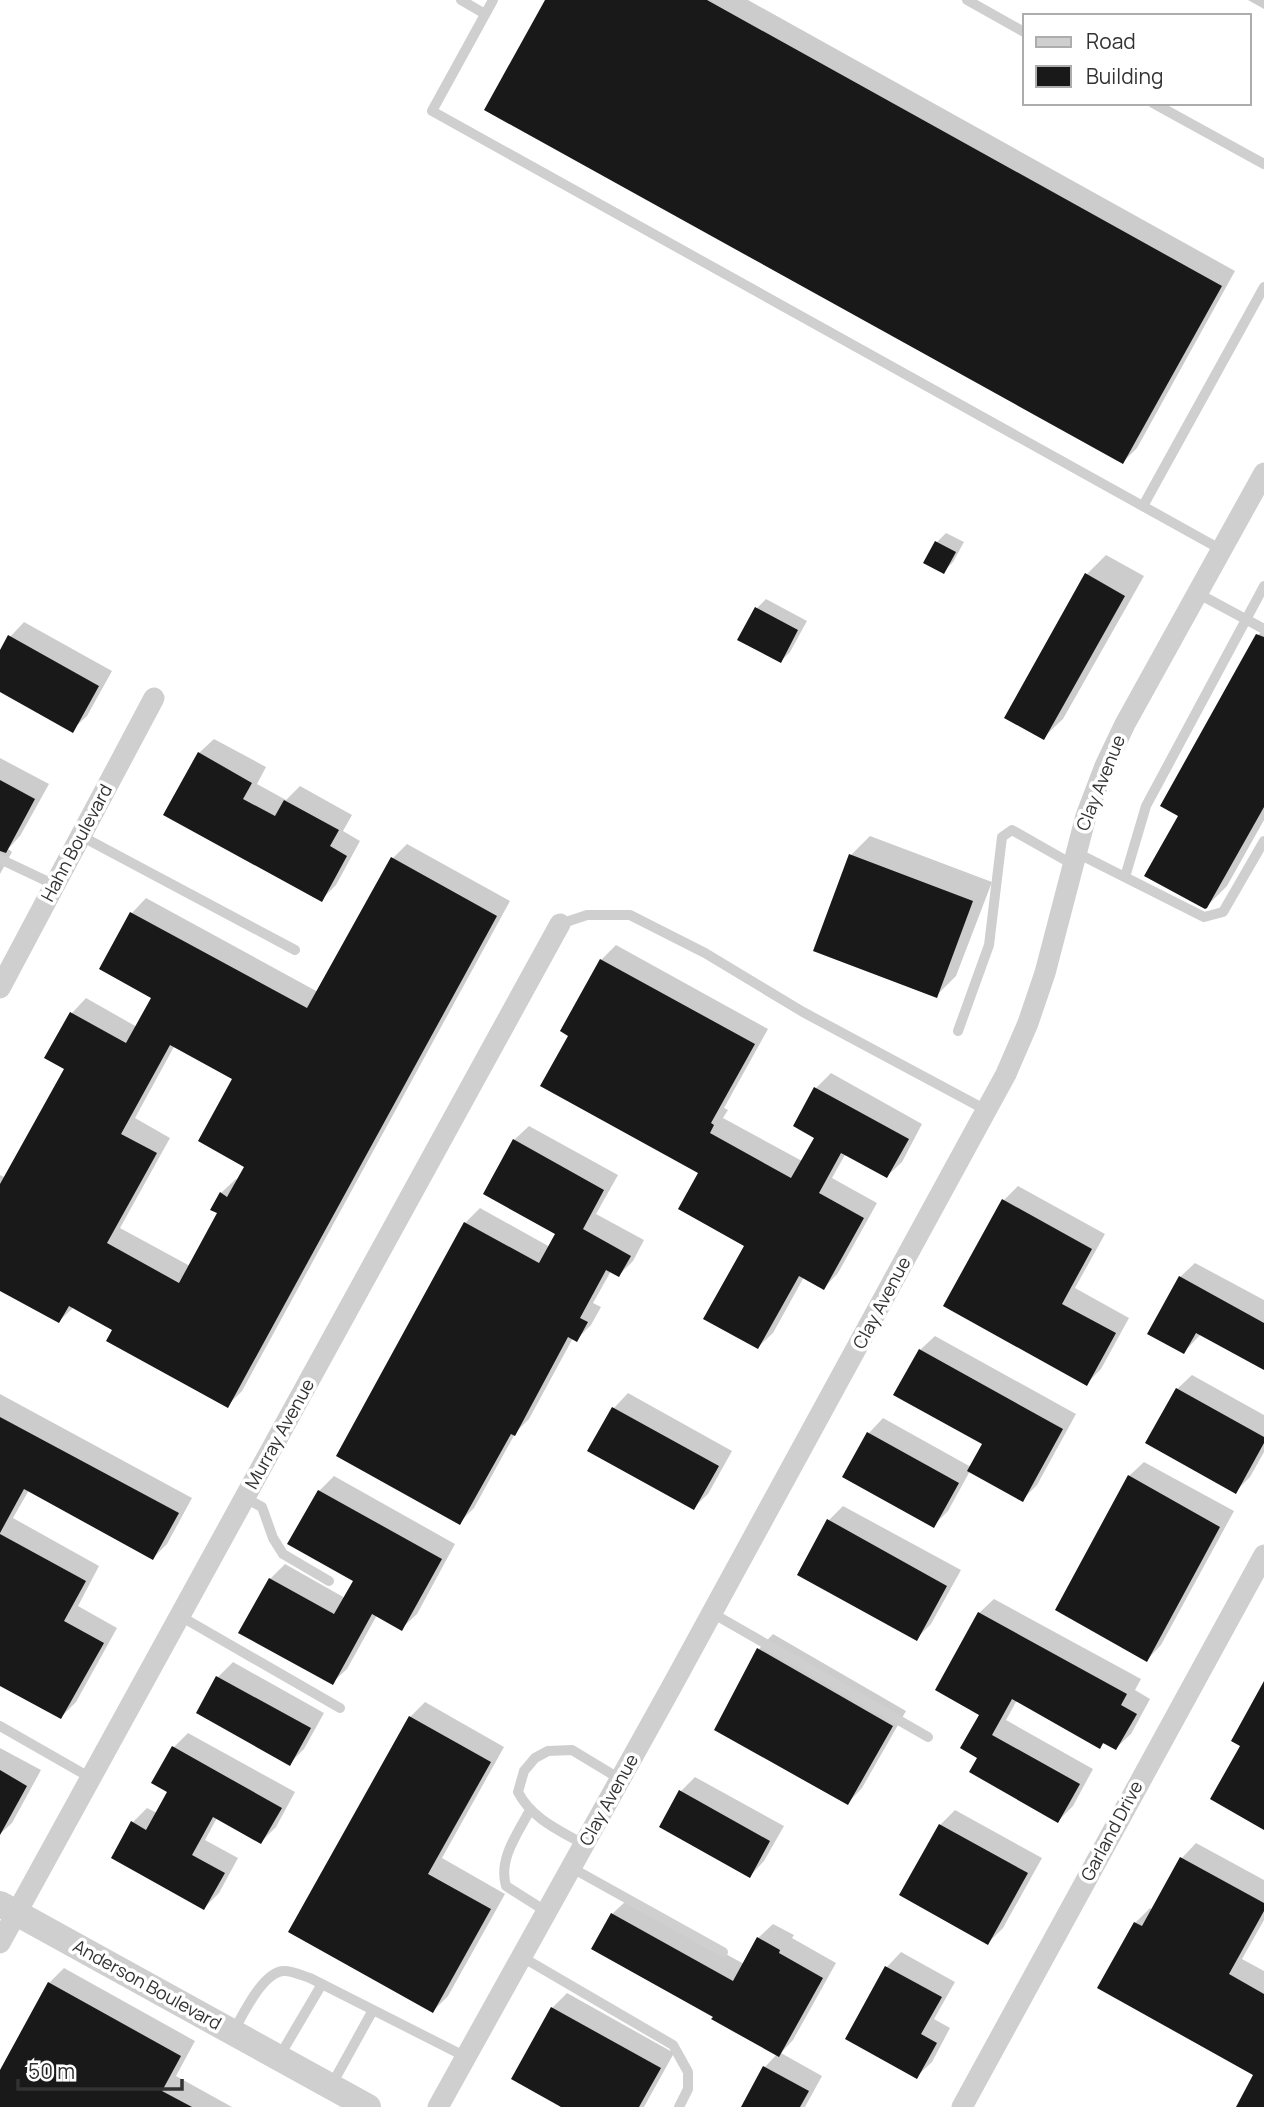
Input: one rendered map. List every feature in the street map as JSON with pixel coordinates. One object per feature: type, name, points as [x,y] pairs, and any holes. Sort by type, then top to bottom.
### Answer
[{"type":"street","name":"Clay Avenue","points":[[438,2107],[712,1613],[1017,1049],[1037,998],[1074,858],[1104,766],[1220,549],[1264,473]]},
{"type":"street","name":"Hahn Boulevard","points":[[0,988],[154,698]]},
{"type":"street","name":"Murray Avenue","points":[[0,1943],[8,1908],[91,1778],[560,925]]},
{"type":"street","name":"Garland Drive","points":[[962,2107],[1264,1555]]},
{"type":"street","name":"Anderson Boulevard","points":[[8,1908],[368,2107]]},
{"type":"lane","points":[[461,0],[485,13]]},
{"type":"lane","points":[[493,0],[432,111],[1220,549]]},
{"type":"lane","points":[[967,0],[1023,31]]},
{"type":"lane","points":[[1157,105],[1264,164]]},
{"type":"lane","points":[[1143,506],[1264,287]]},
{"type":"lane","points":[[1125,877],[1146,806],[1264,586]]},
{"type":"lane","points":[[1197,593],[1264,629]]},
{"type":"lane","points":[[958,1031],[989,945],[1002,837],[1012,830],[1125,877],[1204,917],[1223,912],[1264,841]]},
{"type":"lane","points":[[80,836],[295,950]]},
{"type":"lane","points":[[0,859],[55,885]]},
{"type":"lane","points":[[560,925],[587,915],[630,915],[705,953],[803,1012],[986,1110]]},
{"type":"lane","points":[[244,1498],[262,1507],[272,1538],[283,1554],[329,1581]]},
{"type":"lane","points":[[712,1613],[928,1737]]},
{"type":"lane","points":[[180,1616],[340,1708]]},
{"type":"lane","points":[[0,1726],[91,1778]]},
{"type":"lane","points":[[585,1845],[540,1819],[530,1810],[518,1791],[524,1772],[535,1758],[548,1751],[572,1750],[620,1779]]},
{"type":"lane","points":[[530,1810],[505,1861],[504,1881],[506,1886],[547,1912]]},
{"type":"lane","points":[[572,1868],[723,1952]]},
{"type":"lane","points":[[522,1956],[673,2045],[688,2072],[688,2089],[680,2107]]},
{"type":"lane","points":[[232,2032],[263,1983],[285,1970],[321,1984],[466,2057]]},
{"type":"lane","points":[[279,2058],[321,1984]]},
{"type":"lane","points":[[331,2086],[373,2010]]},
{"type":"building","points":[[545,0],[707,0],[1222,286],[1123,464],[484,110]]},
{"type":"building","points":[[935,541],[956,552],[944,574],[923,563]]},
{"type":"building","points":[[1085,573],[1125,596],[1044,740],[1004,718]]},
{"type":"building","points":[[755,607],[798,630],[781,663],[737,640]]},
{"type":"building","points":[[1256,634],[1264,637],[1264,807],[1205,909],[1144,876],[1178,816],[1160,806]]},
{"type":"building","points":[[8,635],[99,686],[73,733],[0,692],[0,650]]},
{"type":"building","points":[[198,752],[252,783],[243,799],[275,816],[284,800],[339,830],[330,846],[347,856],[322,902],[163,815]]},
{"type":"building","points":[[0,780],[35,799],[6,853],[0,851]]},
{"type":"building","points":[[849,854],[973,901],[937,998],[813,951]]},
{"type":"building","points":[[391,857],[497,916],[228,1408],[106,1341],[112,1330],[69,1306],[59,1323],[0,1291],[0,1184],[64,1069],[44,1058],[70,1012],[126,1043],[151,998],[99,969],[130,912],[307,1008]],"holes":[[[170,1045],[232,1079],[198,1141],[244,1167],[227,1197],[220,1192],[210,1210],[217,1213],[179,1283],[107,1243],[157,1153],[121,1134]]]},
{"type":"building","points":[[600,959],[755,1044],[711,1123],[714,1125],[710,1133],[791,1178],[814,1138],[793,1126],[814,1087],[909,1139],[887,1178],[841,1153],[819,1193],[864,1218],[824,1290],[799,1276],[758,1349],[703,1319],[744,1246],[678,1209],[698,1173],[540,1086],[568,1036],[560,1031]]},
{"type":"building","points":[[513,1139],[604,1190],[583,1229],[631,1256],[619,1277],[606,1270],[580,1318],[588,1322],[577,1342],[568,1337],[515,1436],[511,1434],[460,1525],[336,1456],[464,1222],[539,1263],[555,1234],[483,1194]]},
{"type":"building","points":[[1002,1199],[1092,1249],[1062,1304],[1116,1333],[1087,1386],[943,1306]]},
{"type":"building","points":[[1179,1276],[1264,1323],[1264,1370],[1196,1333],[1184,1354],[1147,1334]]},
{"type":"building","points":[[919,1349],[1063,1429],[1023,1502],[967,1471],[982,1444],[893,1395]]},
{"type":"building","points":[[1176,1388],[1264,1437],[1264,1443],[1236,1494],[1145,1443]]},
{"type":"building","points":[[612,1407],[719,1466],[694,1510],[587,1451]]},
{"type":"building","points":[[0,1417],[179,1513],[153,1560],[24,1489],[0,1533]]},
{"type":"building","points":[[867,1432],[959,1483],[934,1528],[842,1477]]},
{"type":"building","points":[[1128,1475],[1220,1527],[1147,1662],[1055,1610]]},
{"type":"building","points":[[318,1490],[442,1559],[402,1631],[372,1614],[333,1685],[238,1633],[269,1578],[334,1614],[353,1581],[287,1544]]},
{"type":"building","points":[[827,1519],[947,1586],[917,1641],[797,1575]]},
{"type":"building","points":[[0,1534],[86,1581],[64,1621],[104,1643],[61,1719],[0,1686]]},
{"type":"building","points":[[978,1612],[1127,1694],[1121,1705],[1137,1714],[1116,1750],[1103,1743],[1100,1749],[1012,1699],[992,1735],[1080,1784],[1058,1823],[969,1772],[977,1758],[960,1748],[979,1715],[935,1690]]},
{"type":"building","points":[[757,1648],[893,1726],[848,1805],[714,1730]]},
{"type":"building","points":[[216,1676],[311,1728],[290,1766],[196,1713]]},
{"type":"building","points":[[1264,1681],[1264,1830],[1210,1799],[1240,1746],[1231,1741]]},
{"type":"building","points":[[409,1716],[491,1762],[428,1874],[491,1909],[433,2013],[288,1932]]},
{"type":"building","points":[[172,1746],[282,1808],[261,1844],[213,1817],[192,1855],[225,1873],[204,1910],[111,1858],[131,1821],[146,1830],[167,1792],[151,1783]]},
{"type":"building","points":[[0,1770],[27,1786],[0,1835]]},
{"type":"building","points":[[679,1790],[770,1841],[750,1878],[659,1827]]},
{"type":"building","points":[[939,1824],[1028,1873],[988,1945],[899,1895]]},
{"type":"building","points":[[1180,1857],[1264,1903],[1264,1911],[1229,1974],[1264,1994],[1264,2107],[1236,2107],[1253,2075],[1097,1988],[1134,1922],[1142,1926]]},
{"type":"building","points":[[611,1913],[733,1981],[757,1937],[823,1978],[779,2057],[591,1949]]},
{"type":"building","points":[[885,1966],[942,1997],[921,2034],[937,2043],[917,2079],[845,2039]]},
{"type":"building","points":[[48,1982],[181,2056],[162,2091],[192,2107],[0,2107],[0,2070]]},
{"type":"building","points":[[551,2007],[661,2068],[639,2107],[561,2107],[511,2079]]},
{"type":"building","points":[[763,2066],[809,2091],[800,2107],[741,2107]]}]
